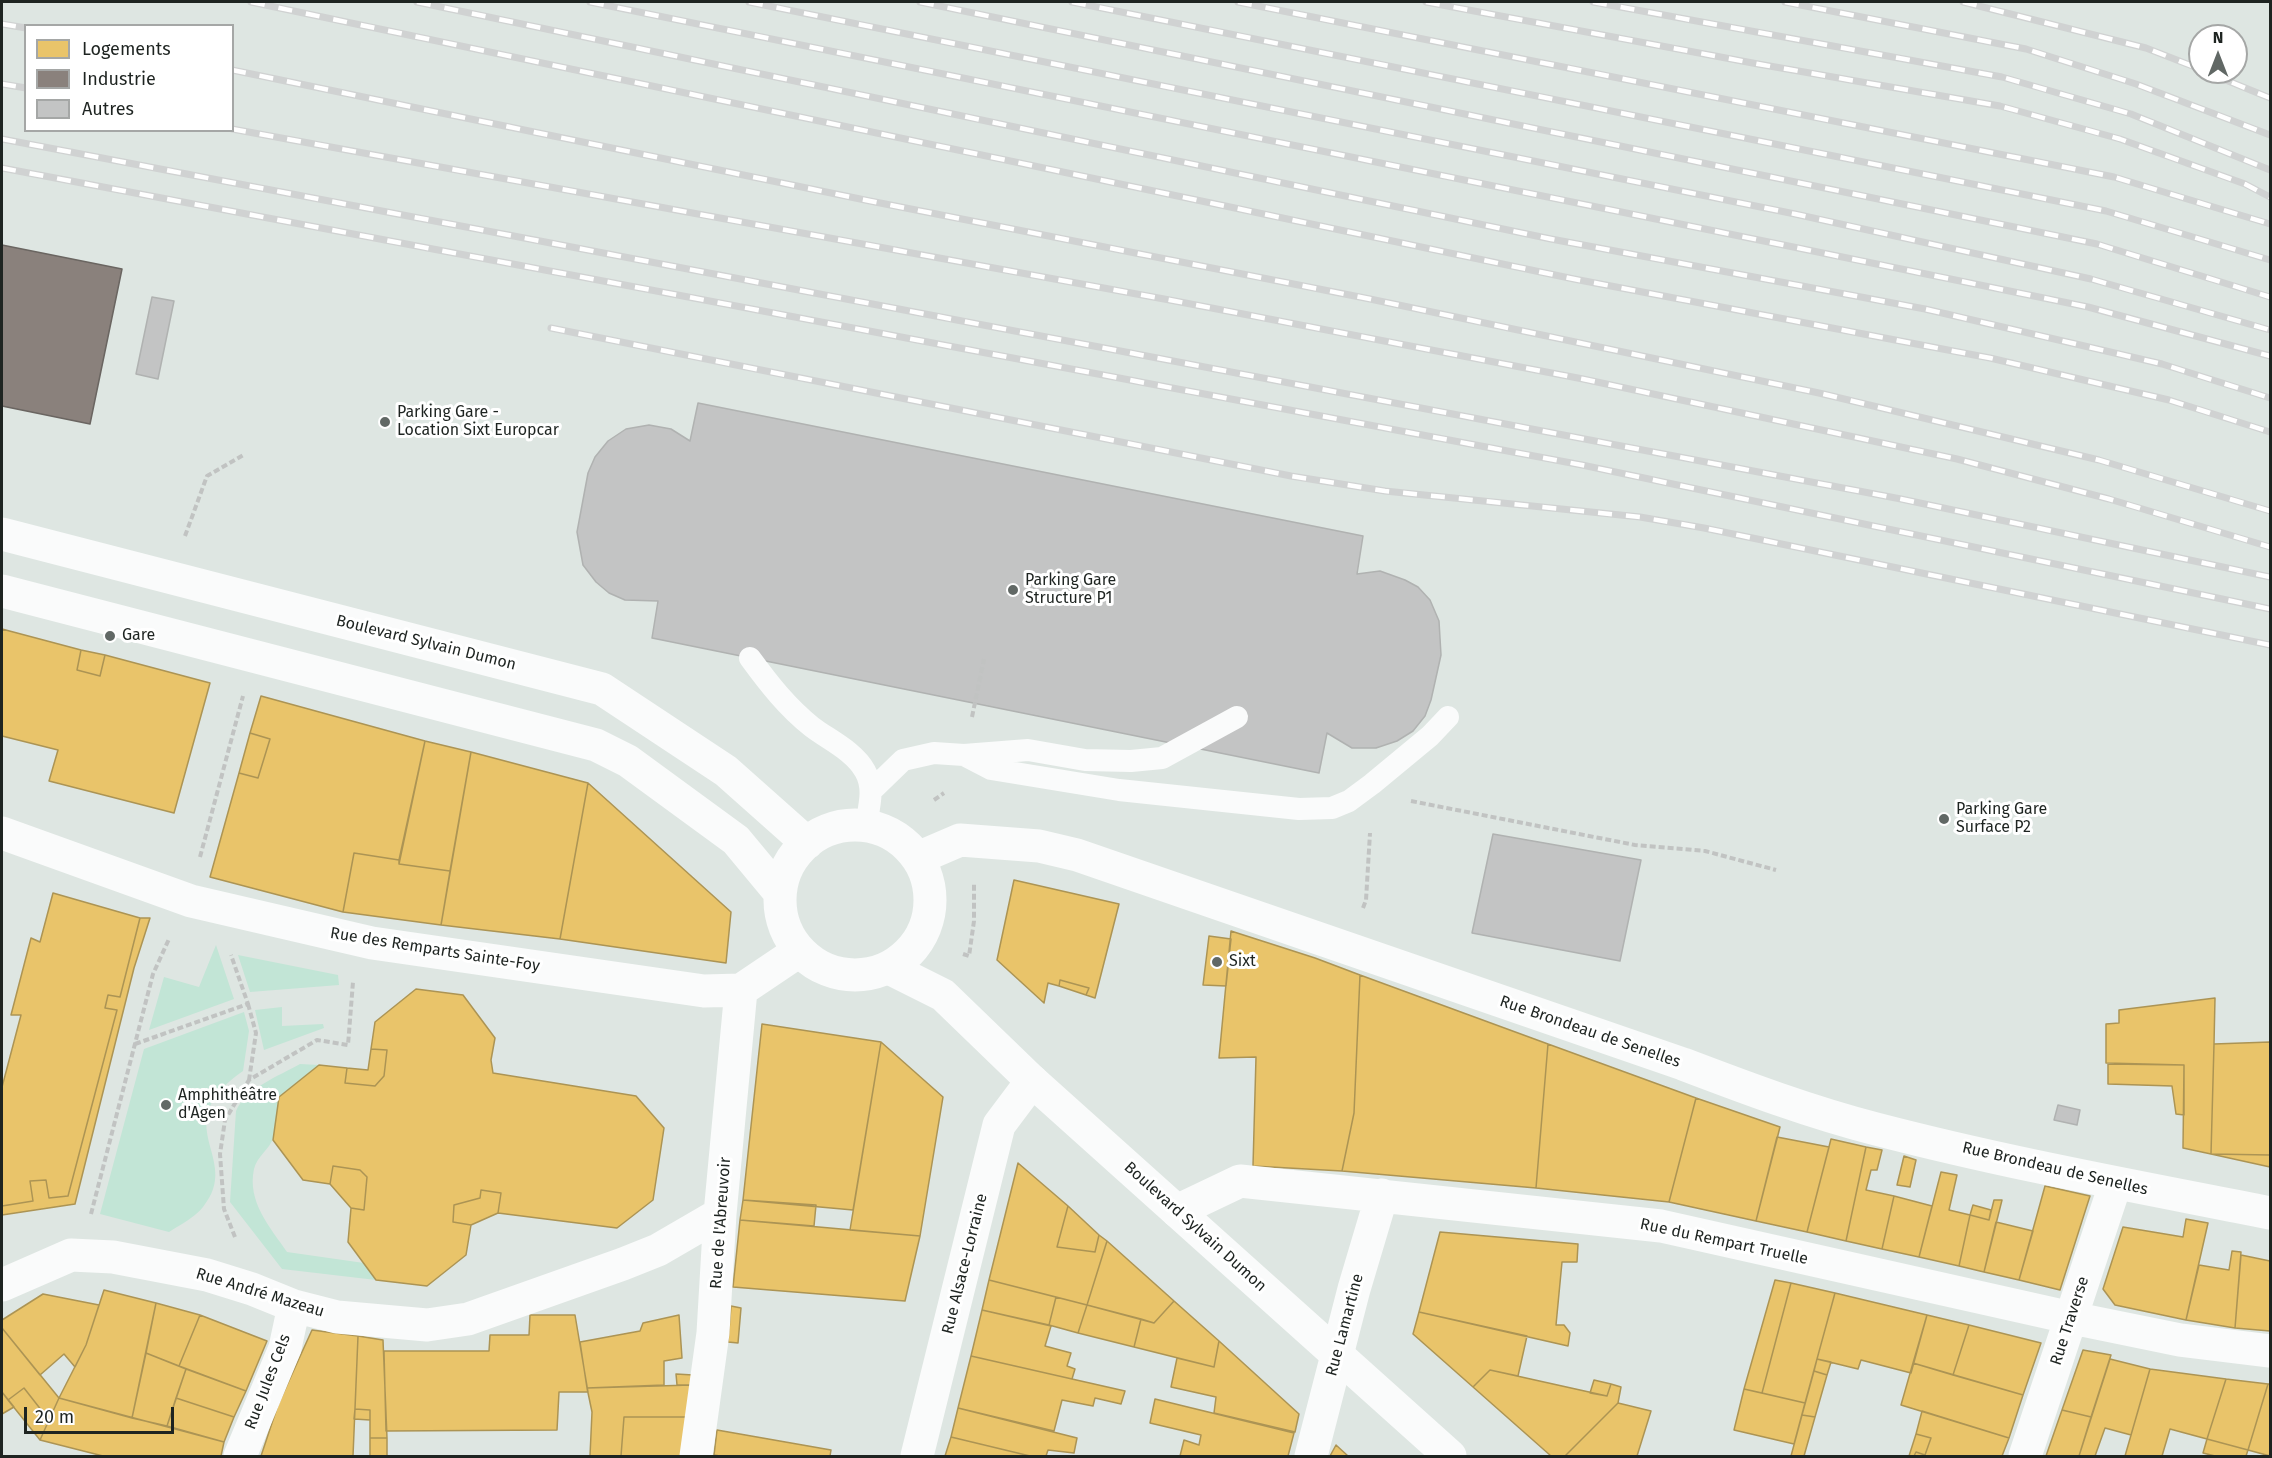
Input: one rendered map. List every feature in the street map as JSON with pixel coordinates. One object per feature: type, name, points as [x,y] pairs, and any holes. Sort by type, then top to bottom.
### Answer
[{"type":"street","name":"Boulevard Sylvain Dumon","points":[[2,534],[602,689],[726,771],[807,843]]},
{"type":"street","points":[[2,591],[596,744],[628,761],[736,840],[780,893]]},
{"type":"street","points":[[845,825],[866,825],[886,831],[904,843],[918,858],[928,879],[932,904],[928,922],[920,939],[907,956],[889,968],[868,975],[846,975],[829,971],[799,951],[783,924],[780,893],[785,874],[794,857],[807,843],[825,831],[845,825]]},
{"type":"street","name":"Rue des Remparts Sainte-Foy","points":[[2,833],[191,901],[372,943],[704,991],[741,990]]},
{"type":"street","name":"Rue Brondeau de Senelles","points":[[918,858],[960,840],[1039,846],[1077,855],[1683,1064],[1771,1097],[1876,1129],[2115,1185],[2271,1213]]},
{"type":"street","name":"Boulevard Sylvain Dumon","points":[[920,939],[943,994]]},
{"type":"street","points":[[741,990],[799,951]]},
{"type":"street","name":"Boulevard Sylvain Dumon","points":[[889,968],[943,994],[1032,1081],[1450,1456]]},
{"type":"street","name":"Rue de l'Abreuvoir","points":[[696,1456],[713,1333],[720,1214],[741,990]]},
{"type":"street","name":"Rue Alsace-Lorraine","points":[[917,1456],[999,1125],[1032,1081]]},
{"type":"street","name":"Rue du Rempart Truelle","points":[[1177,1211],[1240,1181],[1661,1226],[2072,1318],[2180,1340],[2271,1351]]},
{"type":"street","name":"Rue Traverse","points":[[2025,1456],[2115,1185]]},
{"type":"street","name":"Rue Lamartine","points":[[1311,1456],[1336,1354],[1382,1195]]},
{"type":"street","name":"Rue André Mazeau","points":[[2,1285],[71,1255],[113,1257],[207,1275],[252,1289],[294,1306],[338,1317],[385,1323],[427,1324],[468,1319],[658,1250],[720,1214]]},
{"type":"street","name":"Rue Jules Cels","points":[[240,1456],[285,1348],[294,1306]]},
{"type":"lane","points":[[750,658],[775,693],[811,726],[848,752],[865,770],[872,789],[866,825]]},
{"type":"lane","points":[[872,789],[903,759],[934,753],[964,754],[1028,750],[1085,759],[1131,761],[1162,758],[1237,717]]},
{"type":"lane","points":[[964,754],[991,769],[1119,790],[1299,809],[1332,808],[1349,801],[1372,784],[1430,736],[1448,717]]},
{"type":"path","points":[[182,544],[207,476],[244,454]]},
{"type":"path","points":[[71,1255],[89,1224],[161,952],[191,901],[243,695]]},
{"type":"path","points":[[1403,799],[1635,844],[1705,851],[1776,870]]},
{"type":"path","points":[[1349,949],[1366,900],[1371,821]]},
{"type":"path","points":[[969,956],[974,921],[974,881]]},
{"type":"path","points":[[229,948],[256,1033],[249,1080],[225,1120],[220,1154],[224,1209],[238,1246]]},
{"type":"path","points":[[249,1080],[317,1040],[348,1045],[354,970]]},
{"type":"path","points":[[135,1044],[248,1004]]},
{"type":"green space","points":[[216,945],[234,999],[149,1030],[164,977],[199,987]]},
{"type":"green space","points":[[238,955],[338,975],[339,985],[250,992]]},
{"type":"green space","points":[[282,1007],[282,1026],[323,1024],[324,1028],[264,1050],[255,1010]]},
{"type":"green space","points":[[244,1012],[249,1031],[243,1071],[220,1091],[209,1108],[206,1125],[215,1172],[213,1189],[203,1207],[169,1232],[100,1214],[144,1049]]},
{"type":"green space","points":[[300,1064],[319,1065],[279,1097],[273,1138],[254,1169],[253,1181],[257,1203],[267,1223],[287,1252],[364,1263],[376,1280],[282,1269],[230,1202],[236,1111],[255,1089]]},
{"type":"building: Logements","points":[[2,629],[81,650],[77,670],[100,676],[105,655],[210,683],[174,813],[49,781],[58,750],[2,736]]},
{"type":"building: Logements","points":[[81,650],[105,655],[100,676],[77,670]]},
{"type":"building: Logements","points":[[261,696],[425,741],[399,860],[354,853],[343,912],[210,877],[239,773],[258,778],[270,739],[250,733]]},
{"type":"building: Logements","points":[[250,733],[270,739],[258,778],[239,773]]},
{"type":"building: Logements","points":[[425,741],[471,752],[450,871],[399,864]]},
{"type":"building: Logements","points":[[471,752],[588,783],[560,939],[441,925]]},
{"type":"building: Logements","points":[[588,783],[731,912],[726,963],[560,939]]},
{"type":"building: Logements","points":[[354,853],[399,860],[399,864],[450,871],[441,925],[343,912]]},
{"type":"building: Logements","points":[[1014,880],[1119,904],[1095,998],[1086,995],[1089,988],[1060,980],[1059,986],[1048,983],[1044,1003],[997,960]]},
{"type":"building: Logements","points":[[53,893],[140,918],[120,997],[108,995],[105,1008],[117,1010],[68,1196],[49,1198],[46,1180],[30,1181],[33,1201],[2,1206],[2,1087],[21,1015],[11,1015],[31,938],[40,942]]},
{"type":"building: Logements","points":[[140,918],[150,918],[134,968],[75,1204],[2,1215],[2,1206],[33,1201],[30,1181],[46,1180],[49,1198],[68,1196],[117,1010],[105,1008],[108,995],[120,997]]},
{"type":"building: Logements","points":[[1231,931],[1360,975],[1354,1113],[1342,1171],[1253,1166],[1256,1057],[1219,1058]]},
{"type":"building: Logements","name":"Sixt","points":[[1209,936],[1231,939],[1226,986],[1203,985]]},
{"type":"building: Logements","points":[[1360,975],[1548,1044],[1536,1188],[1342,1171],[1354,1113]]},
{"type":"building: Logements","points":[[1060,980],[1089,988],[1086,995],[1059,986]]},
{"type":"building: Logements","points":[[416,989],[463,995],[495,1038],[491,1060],[493,1073],[636,1096],[664,1128],[653,1200],[617,1228],[498,1213],[501,1193],[481,1190],[480,1198],[454,1205],[453,1222],[471,1225],[466,1255],[427,1286],[376,1280],[348,1242],[351,1208],[364,1210],[367,1177],[360,1170],[333,1166],[330,1184],[303,1180],[273,1140],[279,1097],[319,1065],[347,1068],[345,1083],[375,1086],[384,1076],[387,1050],[371,1049],[375,1022]]},
{"type":"building: Logements","points":[[2215,998],[2211,1154],[2183,1148],[2184,1065],[2106,1063],[2106,1024],[2119,1023],[2119,1010]]},
{"type":"building: Logements","points":[[762,1024],[881,1042],[853,1210],[743,1200]]},
{"type":"building: Logements","points":[[881,1042],[943,1097],[920,1236],[850,1230]]},
{"type":"building: Logements","points":[[2270,1042],[2270,1155],[2211,1154],[2214,1044]]},
{"type":"building: Logements","points":[[1548,1044],[1696,1098],[1669,1202],[1536,1188]]},
{"type":"building: Logements","points":[[371,1049],[387,1050],[384,1076],[375,1086],[345,1083],[347,1068],[368,1070]]},
{"type":"building: Logements","points":[[2108,1064],[2184,1065],[2184,1115],[2176,1114],[2172,1086],[2108,1084]]},
{"type":"building: Logements","points":[[1696,1098],[1780,1127],[1756,1221],[1669,1202]]},
{"type":"building: Logements","points":[[1777,1137],[1829,1147],[1807,1232],[1756,1221]]},
{"type":"building: Logements","points":[[1831,1139],[1866,1147],[1846,1241],[1807,1232]]},
{"type":"building: Logements","points":[[1866,1147],[1882,1150],[1877,1170],[1871,1170],[1866,1190],[1894,1196],[1882,1249],[1846,1241]]},
{"type":"building: Logements","points":[[2211,1154],[2270,1155],[2270,1167]]},
{"type":"building: Logements","points":[[1904,1156],[1916,1160],[1910,1187],[1897,1185]]},
{"type":"building: Logements","points":[[1018,1163],[1068,1206],[1057,1247],[1095,1252],[1099,1235],[1107,1241],[1087,1305],[989,1280]]},
{"type":"building: Logements","points":[[333,1166],[360,1170],[367,1177],[364,1210],[351,1208],[330,1184]]},
{"type":"building: Logements","points":[[1941,1172],[1957,1175],[1949,1210],[1970,1215],[1959,1266],[1919,1257]]},
{"type":"building: Logements","points":[[2045,1186],[2090,1196],[2060,1290],[2019,1280]]},
{"type":"building: Logements","points":[[481,1190],[501,1193],[498,1213],[471,1225],[453,1222],[454,1205],[480,1198]]},
{"type":"building: Logements","points":[[1894,1196],[1932,1206],[1919,1257],[1882,1249]]},
{"type":"building: Logements","points":[[743,1200],[816,1205],[814,1226],[740,1220]]},
{"type":"building: Logements","points":[[1994,1200],[2002,1200],[1984,1272],[1959,1266],[1970,1215],[1989,1220]]},
{"type":"building: Logements","points":[[1973,1205],[1991,1210],[1989,1220],[1970,1215]]},
{"type":"building: Logements","points":[[1068,1206],[1099,1235],[1095,1252],[1057,1247]]},
{"type":"building: Logements","points":[[2186,1219],[2208,1223],[2186,1320],[2115,1305],[2103,1289],[2123,1227],[2183,1237]]},
{"type":"building: Logements","points":[[740,1220],[920,1236],[905,1301],[733,1287]]},
{"type":"building: Logements","points":[[1996,1222],[2033,1231],[2019,1280],[1984,1272]]},
{"type":"building: Logements","points":[[1440,1232],[1578,1244],[1577,1262],[1562,1262],[1556,1325],[1564,1325],[1570,1333],[1568,1346],[1419,1312]]},
{"type":"building: Logements","points":[[1107,1241],[1174,1301],[1154,1323],[1087,1305]]},
{"type":"building: Logements","points":[[2232,1251],[2241,1252],[2235,1328],[2186,1320],[2199,1265],[2229,1270]]},
{"type":"building: Logements","points":[[2241,1255],[2270,1261],[2270,1331],[2235,1328]]},
{"type":"building: Logements","points":[[989,1280],[1056,1297],[1049,1325],[982,1310]]},
{"type":"building: Logements","points":[[1775,1280],[1791,1283],[1762,1393],[1744,1389]]},
{"type":"building: Logements","points":[[1791,1283],[1835,1293],[1805,1403],[1762,1393]]},
{"type":"building: Logements","points":[[104,1290],[156,1303],[132,1418],[59,1398],[86,1345]]},
{"type":"building: Logements","points":[[1835,1293],[1927,1315],[1911,1373],[1861,1360],[1858,1369],[1817,1359]]},
{"type":"building: Logements","points":[[43,1294],[99,1305],[86,1345],[75,1367],[64,1354],[40,1375],[2,1328],[2,1320]]},
{"type":"building: Logements","points":[[1056,1297],[1087,1305],[1078,1333],[1049,1325]]},
{"type":"building: Logements","points":[[1174,1301],[1219,1341],[1214,1367],[1134,1347],[1141,1319],[1154,1323]]},
{"type":"building: Logements","points":[[156,1303],[200,1315],[179,1366],[146,1353]]},
{"type":"building: Logements","points":[[1087,1305],[1141,1319],[1134,1347],[1078,1333]]},
{"type":"building: Logements","points":[[731,1306],[741,1308],[738,1343],[728,1342]]},
{"type":"building: Logements","points":[[982,1310],[1051,1326],[1045,1346],[1071,1353],[1067,1366],[1075,1369],[1072,1379],[971,1356]]},
{"type":"building: Logements","points":[[1419,1312],[1527,1336],[1518,1376],[1490,1370],[1473,1387],[1413,1334]]},
{"type":"building: Logements","points":[[200,1315],[267,1341],[246,1391],[179,1366]]},
{"type":"building: Logements","points":[[530,1315],[575,1315],[588,1392],[559,1392],[557,1430],[386,1431],[384,1351],[489,1351],[490,1335],[529,1335]]},
{"type":"building: Logements","points":[[679,1315],[682,1358],[664,1361],[664,1385],[587,1388],[580,1342],[640,1331],[643,1323]]},
{"type":"building: Logements","points":[[1927,1315],[1969,1325],[1953,1375],[1913,1363]]},
{"type":"building: Logements","points":[[1969,1325],[2041,1343],[2023,1395],[1953,1375]]},
{"type":"building: Logements","points":[[2,1328],[59,1398],[49,1420],[24,1388],[8,1400],[2,1392]]},
{"type":"building: Logements","points":[[312,1330],[358,1336],[353,1456],[261,1456],[278,1405]]},
{"type":"building: Logements","points":[[358,1336],[383,1340],[387,1438],[370,1438],[370,1410],[355,1409]]},
{"type":"building: Logements","points":[[1219,1341],[1299,1414],[1295,1432],[1214,1413],[1216,1397],[1171,1387],[1177,1358],[1214,1367]]},
{"type":"building: Logements","points":[[2083,1350],[2111,1355],[2091,1417],[2062,1410]]},
{"type":"building: Logements","points":[[146,1353],[186,1369],[167,1426],[132,1418]]},
{"type":"building: Logements","points":[[971,1356],[1125,1391],[1121,1404],[1095,1398],[1093,1406],[1062,1400],[1054,1431],[958,1408]]},
{"type":"building: Logements","points":[[1817,1359],[1831,1362],[1827,1375],[1814,1371]]},
{"type":"building: Logements","points":[[2110,1359],[2150,1369],[2131,1435],[2105,1428],[2095,1456],[2079,1456]]},
{"type":"building: Logements","points":[[1913,1363],[2023,1395],[2009,1438],[1901,1405]]},
{"type":"building: Logements","points":[[186,1369],[246,1391],[234,1417],[176,1398]]},
{"type":"building: Logements","points":[[2150,1369],[2226,1379],[2207,1439],[2170,1429],[2162,1456],[2125,1456]]},
{"type":"building: Logements","points":[[1490,1370],[1607,1396],[1611,1384],[1621,1387],[1618,1403],[1565,1456],[1551,1456],[1473,1387]]},
{"type":"building: Logements","points":[[1814,1371],[1827,1375],[1815,1417],[1802,1415]]},
{"type":"building: Logements","points":[[676,1374],[693,1375],[692,1385],[677,1385]]},
{"type":"building: Logements","points":[[2226,1379],[2268,1384],[2248,1450],[2207,1439]]},
{"type":"building: Logements","points":[[1594,1380],[1611,1384],[1607,1396],[1590,1393]]},
{"type":"building: Logements","points":[[2268,1384],[2270,1384],[2270,1456],[2248,1450]]},
{"type":"building: Logements","points":[[692,1385],[688,1417],[624,1417],[621,1456],[590,1456],[592,1412],[587,1388]]},
{"type":"building: Logements","points":[[24,1388],[49,1420],[40,1440],[8,1400]]},
{"type":"building: Logements","points":[[1744,1389],[1805,1403],[1794,1444],[1734,1430]]},
{"type":"building: Logements","points":[[2,1392],[14,1407],[2,1414]]},
{"type":"building: Logements","points":[[59,1398],[224,1442],[221,1456],[103,1456],[40,1440]]},
{"type":"building: Logements","points":[[176,1398],[234,1417],[224,1442],[167,1426]]},
{"type":"building: Logements","points":[[1155,1399],[1294,1433],[1288,1456],[1180,1456],[1184,1440],[1199,1445],[1201,1435],[1150,1423]]},
{"type":"building: Logements","points":[[1618,1403],[1651,1411],[1637,1456],[1565,1456]]},
{"type":"building: Logements","points":[[958,1408],[1077,1438],[1074,1453],[1048,1450],[1046,1456],[1030,1456],[951,1437]]},
{"type":"building: Logements","points":[[355,1409],[370,1410],[370,1420],[354,1419]]},
{"type":"building: Logements","points":[[2062,1410],[2091,1417],[2079,1456],[2046,1456]]},
{"type":"building: Logements","points":[[1922,1411],[2009,1438],[2002,1456],[1914,1456],[1916,1452],[1925,1455],[1931,1438],[1916,1434]]},
{"type":"building: Logements","points":[[1802,1415],[1815,1417],[1804,1456],[1791,1456]]},
{"type":"building: Logements","points":[[624,1417],[688,1417],[683,1456],[621,1456]]},
{"type":"building: Logements","points":[[717,1430],[831,1450],[830,1456],[714,1455]]},
{"type":"building: Logements","points":[[1916,1434],[1931,1438],[1925,1455],[1916,1452],[1914,1456],[1909,1456]]},
{"type":"building: Logements","points":[[951,1437],[1030,1456],[945,1456]]},
{"type":"building: Logements","points":[[370,1438],[387,1438],[387,1456],[370,1456]]},
{"type":"building: Logements","points":[[2207,1439],[2248,1450],[2246,1456],[2215,1456],[2203,1453]]},
{"type":"building: Logements","points":[[1336,1445],[1348,1456],[1330,1456]]},
{"type":"building: Industrie","points":[[2,245],[122,269],[90,424],[2,406]]},
{"type":"building: Autres","points":[[152,297],[174,301],[158,379],[136,374]]},
{"type":"building: Autres","name":"Parking Gare Structure P1","points":[[698,403],[1363,536],[1357,574],[1380,571],[1418,587],[1430,600],[1439,621],[1441,655],[1425,716],[1413,731],[1397,741],[1376,748],[1352,748],[1327,733],[1319,773],[652,638],[658,601],[625,600],[609,593],[596,582],[583,565],[577,532],[588,473],[595,457],[608,441],[626,429],[649,425],[671,429],[690,441]]},
{"type":"building: Autres","points":[[1493,834],[1641,860],[1620,961],[1472,933]]},
{"type":"building: Autres","points":[[2058,1105],[2080,1110],[2077,1125],[2054,1120]]},
{"type":"railway","points":[[251,2],[1574,279],[1990,358],[2169,400],[2270,432]]},
{"type":"railway","points":[[417,2],[1551,239],[1925,309],[2162,364],[2270,398]]},
{"type":"railway","points":[[590,2],[2088,307],[2270,356]]},
{"type":"railway","points":[[749,2],[1795,214],[2091,279],[2270,330]]},
{"type":"railway","points":[[920,2],[2097,244],[2270,297]]},
{"type":"railway","points":[[1072,2],[2106,211],[2270,260]]},
{"type":"railway","points":[[1238,2],[2114,177],[2270,224]]},
{"type":"railway","points":[[1426,2],[1758,64],[2000,106],[2120,139],[2245,184],[2270,197]]},
{"type":"railway","points":[[1593,2],[2002,77],[2131,114],[2270,170]]},
{"type":"railway","points":[[1785,2],[2026,49],[2136,84],[2270,135]]},
{"type":"railway","points":[[1963,2],[2146,48],[2188,64]]},
{"type":"railway","points":[[2,24],[24,28]]},
{"type":"railway","points":[[234,70],[870,201],[1370,299],[1819,393],[2099,460],[2270,511]]},
{"type":"railway","points":[[2,84],[24,88]]},
{"type":"railway","points":[[2236,84],[2270,98]]},
{"type":"railway","points":[[234,129],[1175,301],[1583,379],[1957,459],[2109,499],[2270,547]]},
{"type":"railway","points":[[2,139],[1901,499],[2270,577]]},
{"type":"railway","points":[[2,168],[1582,465],[2270,609]]},
{"type":"railway","points":[[551,328],[1291,476],[1385,491],[1640,517],[1704,528],[2270,645]]},
{"type":"place","name":"Parking Gare - Location Sixt Europcar","points":[[385,422]]},
{"type":"place","name":"Parking Gare Structure P1","points":[[1013,590]]},
{"type":"place","name":"Gare","points":[[110,636]]},
{"type":"place","name":"Parking Gare Surface P2","points":[[1944,819]]},
{"type":"place","name":"Sixt","points":[[1217,962]]},
{"type":"place","name":"Amphithéâtre d'Agen","points":[[166,1105]]}]
